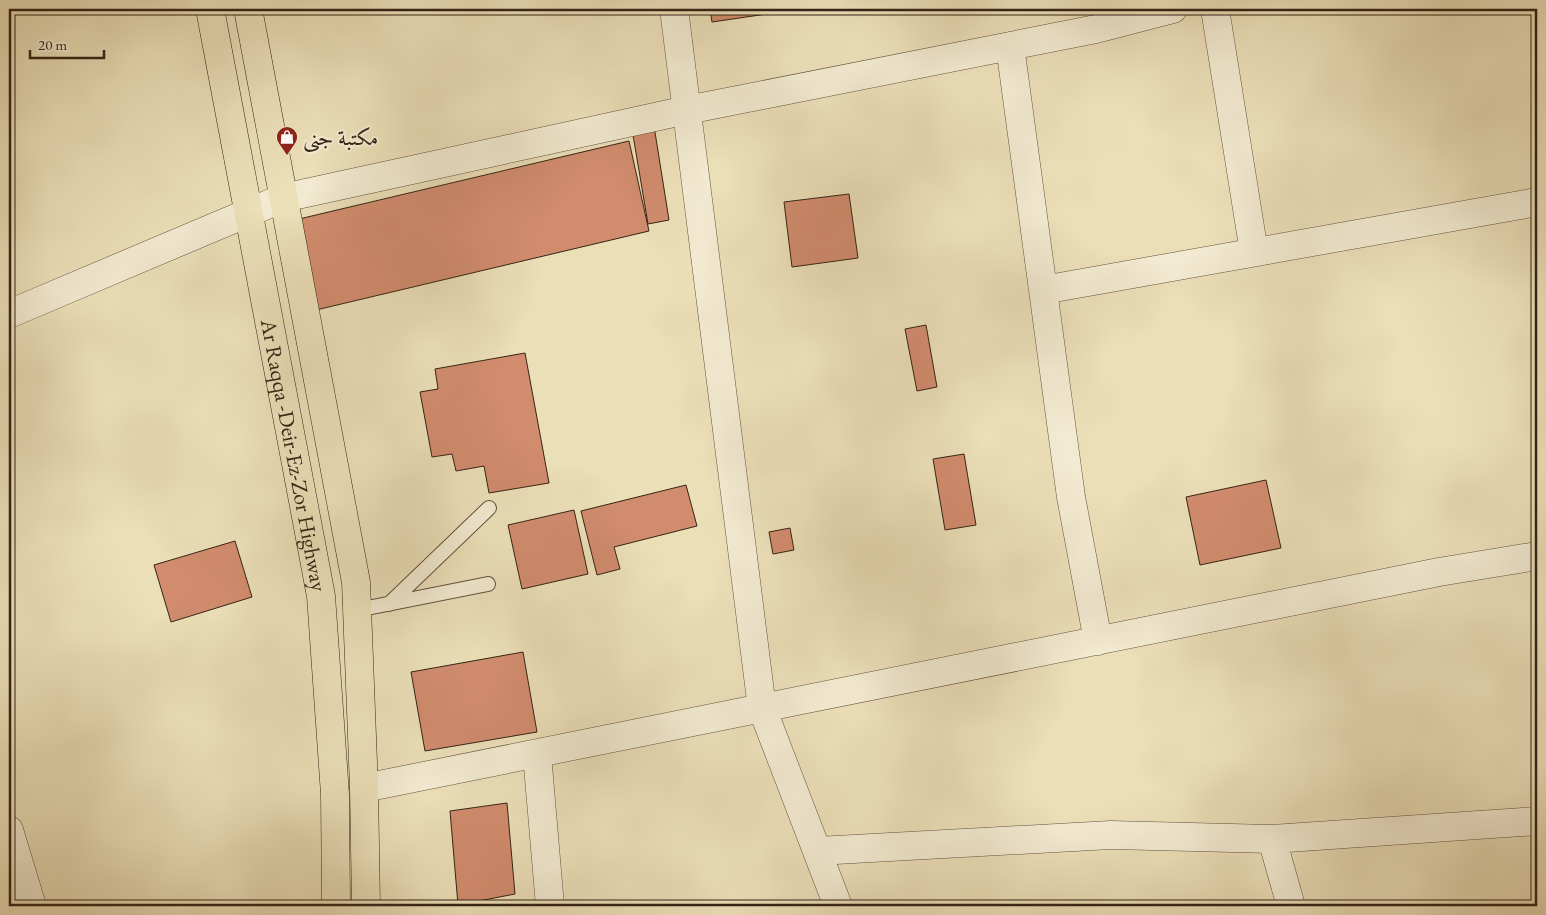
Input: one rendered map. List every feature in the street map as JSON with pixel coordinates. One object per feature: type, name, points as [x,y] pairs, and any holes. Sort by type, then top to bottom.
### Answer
[{"type":"main road","name":"Ar Raqqa -Deir-Ez-Zor Highway","points":[[210,9],[322,596],[336,794],[336,906]]},
{"type":"main road","name":"Ar Raqqa -Deir-Ez-Zor Highway","points":[[248,9],[356,582],[364,788],[366,906]]},
{"type":"street","points":[[674,9],[762,708],[838,906]]},
{"type":"street","points":[[9,314],[283,198],[687,110],[1010,46],[1093,19],[1173,9]]},
{"type":"street","points":[[1215,9],[1254,252]]},
{"type":"street","points":[[1010,46],[1071,497],[1098,641]]},
{"type":"street","points":[[1043,290],[1537,202]]},
{"type":"street","points":[[364,788],[1439,572],[1537,556]]},
{"type":"street","points":[[537,754],[550,906]]},
{"type":"street","points":[[817,851],[1111,835],[1272,839],[1537,821]]},
{"type":"street","points":[[9,830],[32,906]]},
{"type":"street","points":[[1272,839],[1291,906]]},
{"type":"lane","points":[[389,604],[489,508]]},
{"type":"lane","points":[[357,610],[488,584]]},
{"type":"building","points":[[710,9],[801,9],[712,22]]},
{"type":"building","points":[[654,126],[669,220],[648,224],[632,129]]},
{"type":"building","points":[[629,141],[649,231],[316,310],[299,219]]},
{"type":"building","points":[[849,194],[858,258],[792,267],[784,202]]},
{"type":"building","points":[[926,325],[937,387],[917,391],[905,329]]},
{"type":"building","points":[[525,353],[549,483],[489,493],[484,466],[456,471],[452,454],[432,457],[420,392],[438,389],[435,369]]},
{"type":"building","points":[[964,454],[976,525],[945,530],[933,459]]},
{"type":"building","points":[[1266,480],[1281,548],[1200,565],[1186,497]]},
{"type":"building","points":[[686,485],[697,526],[614,547],[620,569],[597,575],[581,511]]},
{"type":"building","points":[[574,510],[588,574],[522,589],[508,525]]},
{"type":"building","points":[[790,528],[794,550],[773,554],[769,532]]},
{"type":"building","points":[[235,541],[252,597],[171,622],[154,565]]},
{"type":"building","points":[[523,652],[537,732],[425,751],[411,672]]},
{"type":"building","points":[[507,803],[515,894],[458,905],[450,811]]},
{"type":"place","name":"مكتبة جنى","points":[[287,156]]}]
